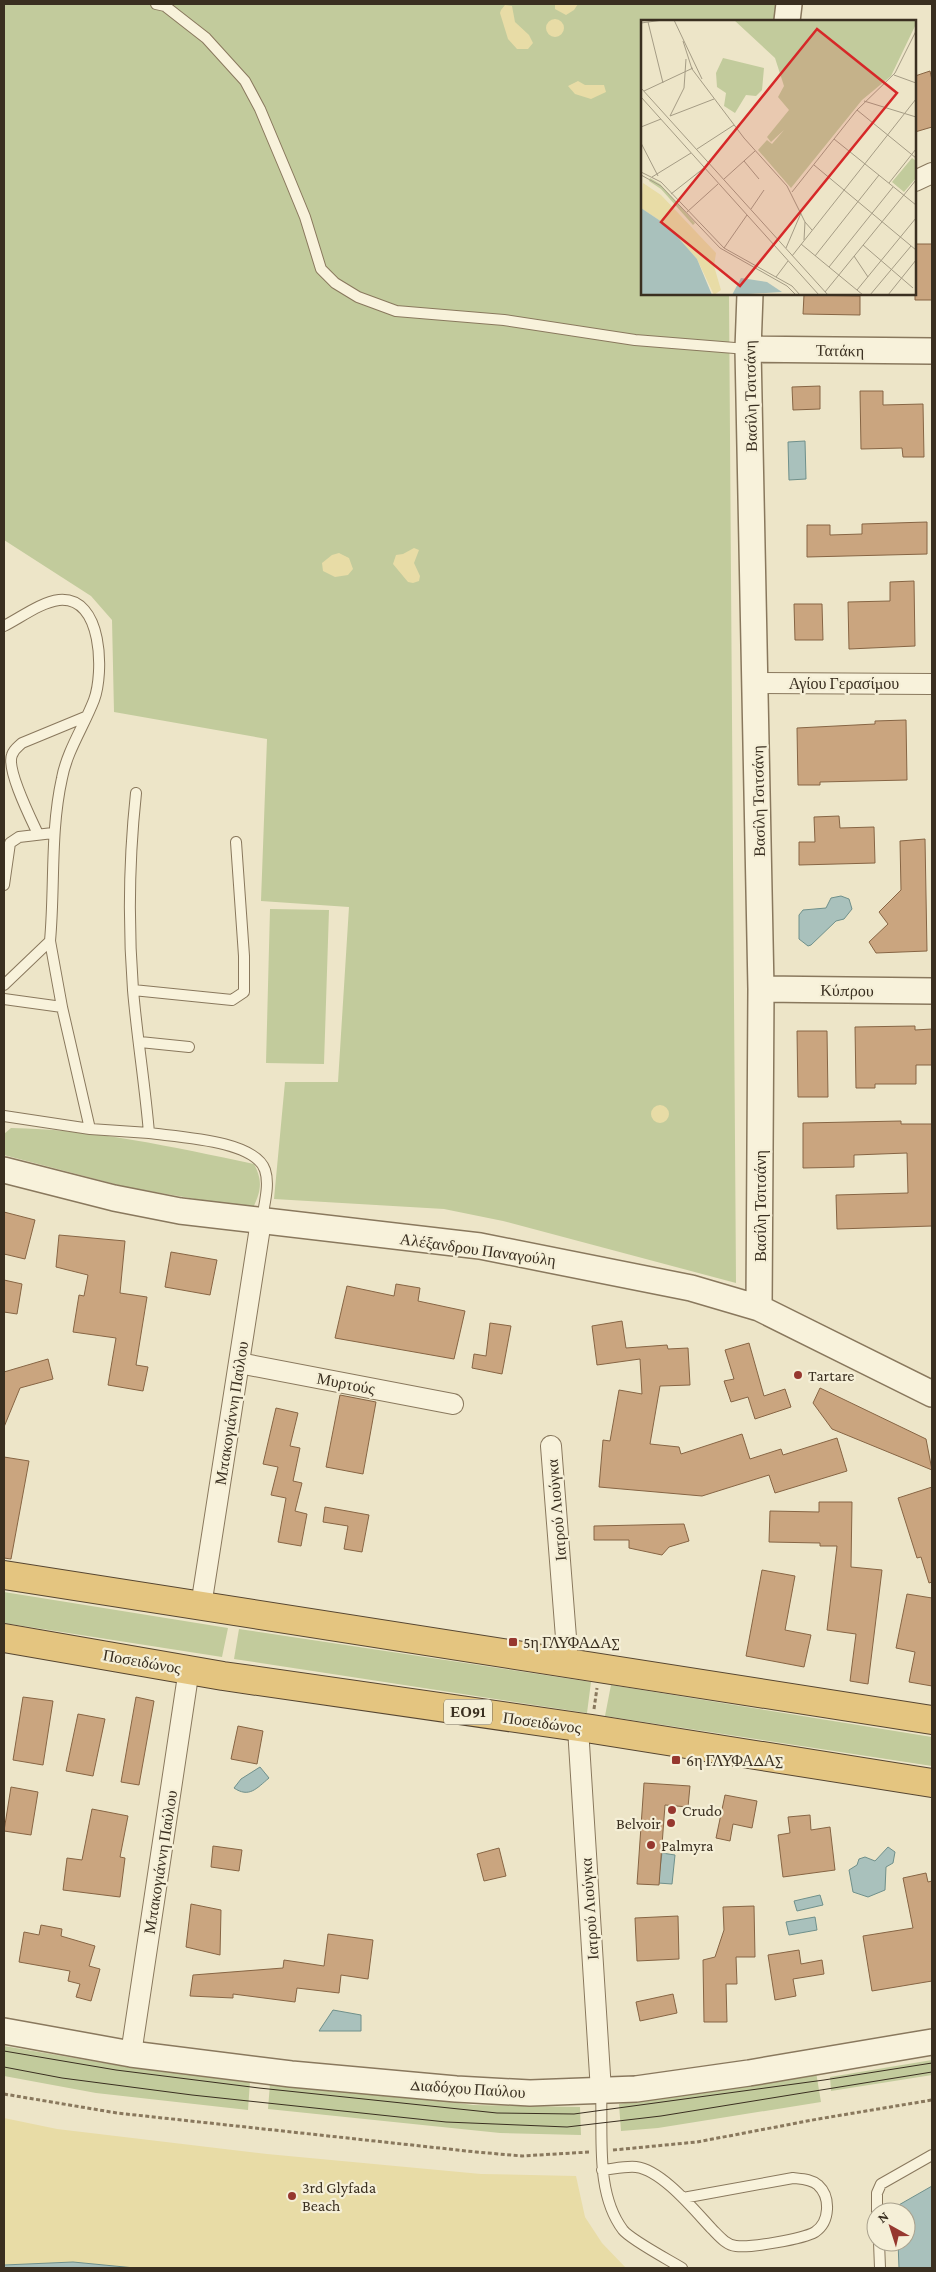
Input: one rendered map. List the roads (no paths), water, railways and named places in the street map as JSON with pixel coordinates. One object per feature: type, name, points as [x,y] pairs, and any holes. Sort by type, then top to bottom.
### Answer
[{"type":"highway","points":[[4,1575],[932,1720]]},
{"type":"highway","name":"Ποσειδώνος","points":[[4,1638],[189,1669],[932,1783]]},
{"type":"street","points":[[787,20],[790,4]]},
{"type":"street","points":[[916,180],[932,174]]},
{"type":"street","name":"Βασίλη Τσιτσάνη","points":[[750,295],[748,349],[761,989],[759,1308]]},
{"type":"street","name":"Τατάκη","points":[[748,349],[932,351]]},
{"type":"street","name":"Αγίου Γερασίμου","points":[[756,683],[932,684]]},
{"type":"street","name":"Κύπρου","points":[[761,989],[932,991]]},
{"type":"street","name":"Αλέξανδρου Παναγούλη","points":[[4,1170],[114,1198],[180,1211],[480,1246],[691,1288],[759,1308],[932,1394]]},
{"type":"street","name":"Μπακογιάννη Παύλου","points":[[201,1606],[261,1221]]},
{"type":"street","name":"Μυρτούς","points":[[240,1363],[453,1404]]},
{"type":"street","name":"Ιατρού Λιούγκα","points":[[551,1446],[568,1663]]},
{"type":"street","name":"Μπακογιάννη Παύλου","points":[[131,2054],[189,1669]]},
{"type":"street","name":"Ιατρού Λιούγκα","points":[[585,1729],[601,2091]]},
{"type":"street","name":"Διαδόχου Παύλου","points":[[4,2031],[131,2054],[291,2074],[456,2089],[530,2093],[636,2089],[749,2073],[932,2042]]},
{"type":"lane","points":[[156,4],[165,6],[206,38],[245,80],[260,109],[292,186],[321,268],[335,283],[358,297],[396,311],[504,320],[635,340],[748,349]]},
{"type":"lane","points":[[4,626],[46,604],[59,600],[71,602],[83,609],[91,617],[95,628],[99,665],[94,700],[85,717],[62,776],[53,833],[53,909],[50,941],[62,1007],[90,1129]]},
{"type":"lane","points":[[38,834],[13,771],[11,756],[22,743],[85,717]]},
{"type":"lane","points":[[136,792],[130,870],[133,990],[149,1133]]},
{"type":"lane","points":[[4,885],[10,843],[18,837],[53,833]]},
{"type":"lane","points":[[133,990],[232,1000],[244,992],[244,956],[236,842]]},
{"type":"lane","points":[[4,984],[50,941]]},
{"type":"lane","points":[[4,999],[62,1007]]},
{"type":"lane","points":[[140,1042],[189,1047]]},
{"type":"lane","points":[[4,1116],[90,1129],[149,1133],[231,1146],[247,1151],[258,1159],[265,1168],[268,1180],[261,1221]]},
{"type":"lane","points":[[601,2091],[602,2170],[607,2199],[624,2231],[682,2268]]},
{"type":"lane","points":[[876,2202],[876,2193],[881,2184],[932,2155]]},
{"type":"lane","points":[[602,2170],[636,2167],[645,2169],[683,2198],[719,2236],[734,2246],[760,2245],[810,2234],[820,2228],[827,2215],[824,2193],[818,2185],[807,2179],[793,2178],[683,2198]]},
{"type":"lane","points":[[879,2252],[880,2268]]},
{"type":"water","points":[[805,441],[806,479],[789,480],[788,442]]},
{"type":"water","points":[[841,896],[849,899],[852,909],[844,919],[836,921],[811,945],[808,946],[799,939],[799,915],[803,910],[826,908],[831,898]]},
{"type":"water","points":[[260,1767],[269,1778],[260,1786],[248,1792],[239,1791],[234,1788],[241,1779]]},
{"type":"water","points":[[888,1847],[895,1852],[893,1863],[886,1867],[885,1890],[868,1897],[853,1892],[849,1870],[857,1865],[859,1859],[865,1857],[875,1861]]},
{"type":"water","points":[[662,1853],[675,1855],[672,1884],[658,1883]]},
{"type":"water","points":[[820,1895],[823,1905],[797,1911],[794,1901]]},
{"type":"water","points":[[815,1917],[817,1930],[789,1935],[786,1922]]},
{"type":"water","points":[[333,2010],[361,2015],[361,2031],[319,2031]]},
{"type":"water","points":[[932,2186],[932,2268],[899,2268],[898,2252],[916,2252],[916,2202],[904,2202]]},
{"type":"water","points":[[73,2262],[135,2268],[4,2268],[4,2265]]},
{"type":"tram line","points":[[4,2051],[116,2070],[259,2088],[497,2113],[574,2114],[824,2080],[932,2063]]},
{"type":"tram line","points":[[4,2067],[62,2078],[192,2095],[446,2122],[567,2127],[661,2116],[932,2072]]},
{"type":"place","name":"Tartare","points":[[798,1375]]},
{"type":"place","name":"5η ΓΛΥΦΑΔΑΣ","points":[[513,1642]]},
{"type":"place","name":"6η ΓΛΥΦΑΔΑΣ","points":[[676,1760]]},
{"type":"place","name":"Crudo","points":[[672,1810]]},
{"type":"place","name":"Belvoir","points":[[671,1823]]},
{"type":"place","name":"Palmyra","points":[[651,1845]]},
{"type":"place","name":"3rd Glyfada Beach","points":[[292,2196]]}]
